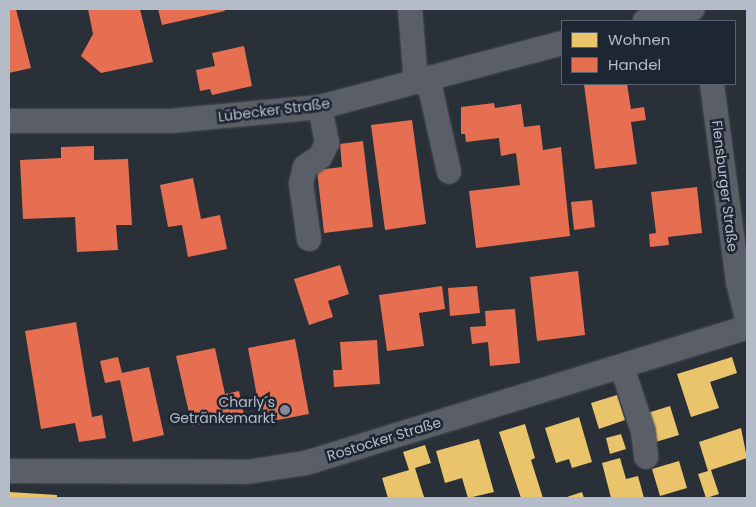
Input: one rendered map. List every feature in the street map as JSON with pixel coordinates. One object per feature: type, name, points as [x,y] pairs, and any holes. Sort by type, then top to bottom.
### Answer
[{"type":"street","points":[[410,9],[422,80],[449,172]]},
{"type":"street","points":[[649,20],[692,9]]},
{"type":"street","name":"Lübecker Straße","points":[[9,121],[170,122],[320,107],[561,43]]},
{"type":"street","name":"Flensburger Straße","points":[[712,85],[738,282],[747,317]]},
{"type":"street","points":[[309,239],[301,184],[305,168],[320,157],[327,143],[320,107]]},
{"type":"street","name":"Rostocker Straße","points":[[9,471],[247,472],[306,463],[747,327]]},
{"type":"street","points":[[622,366],[643,431],[646,457]]},
{"type":"building: Wohnen","points":[[732,357],[737,373],[710,382],[719,408],[691,417],[677,374]]},
{"type":"building: Wohnen","points":[[617,395],[625,420],[599,429],[591,403]]},
{"type":"building: Wohnen","points":[[670,406],[679,435],[649,444],[641,415]]},
{"type":"building: Wohnen","points":[[579,417],[592,462],[572,468],[569,459],[556,463],[545,428]]},
{"type":"building: Wohnen","points":[[525,424],[535,458],[531,460],[543,498],[521,498],[499,432]]},
{"type":"building: Wohnen","points":[[741,428],[747,458],[711,470],[719,494],[706,498],[698,474],[708,471],[699,442]]},
{"type":"building: Wohnen","points":[[621,434],[626,449],[610,454],[606,438]]},
{"type":"building: Wohnen","points":[[479,439],[494,492],[468,498],[462,478],[445,483],[436,451]]},
{"type":"building: Wohnen","points":[[425,445],[431,463],[415,468],[424,497],[388,498],[382,478],[409,470],[403,452]]},
{"type":"building: Wohnen","points":[[620,458],[626,479],[638,476],[644,498],[611,498],[602,463]]},
{"type":"building: Wohnen","points":[[679,461],[687,488],[660,496],[652,469]]},
{"type":"building: Wohnen","points":[[9,492],[57,495],[57,498],[9,498]]},
{"type":"building: Wohnen","points":[[582,492],[584,498],[564,498]]},
{"type":"building: Handel","points":[[9,9],[16,9],[31,68],[9,73]]},
{"type":"building: Handel","points":[[88,9],[140,9],[153,62],[101,73],[81,56],[93,34]]},
{"type":"building: Handel","points":[[158,9],[224,9],[225,11],[162,25]]},
{"type":"building: Handel","points":[[244,46],[252,86],[212,95],[210,89],[200,91],[196,70],[215,66],[212,53]]},
{"type":"building: Handel","points":[[584,85],[627,85],[631,109],[644,107],[646,120],[631,122],[637,164],[595,169]]},
{"type":"building: Handel","points":[[494,103],[495,108],[521,104],[524,127],[540,125],[543,150],[561,147],[570,236],[476,248],[469,191],[520,185],[516,153],[501,156],[499,138],[466,142],[465,134],[461,134],[461,107]]},
{"type":"building: Handel","points":[[412,120],[426,224],[385,230],[371,125]]},
{"type":"building: Handel","points":[[363,141],[373,227],[324,233],[317,170],[342,167],[340,144]]},
{"type":"building: Handel","points":[[94,146],[94,160],[128,159],[132,225],[116,225],[118,250],[77,252],[75,217],[23,219],[20,160],[61,158],[61,147]]},
{"type":"building: Handel","points":[[193,178],[201,219],[220,215],[227,249],[188,257],[182,225],[168,227],[160,185]]},
{"type":"building: Handel","points":[[697,187],[702,233],[668,237],[669,245],[650,247],[649,234],[656,233],[651,192]]},
{"type":"building: Handel","points":[[592,200],[595,227],[574,230],[571,202]]},
{"type":"building: Handel","points":[[340,265],[349,294],[328,301],[333,317],[309,325],[294,279]]},
{"type":"building: Handel","points":[[578,271],[585,335],[537,341],[530,277]]},
{"type":"building: Handel","points":[[442,286],[445,309],[419,313],[424,346],[387,351],[379,295]]},
{"type":"building: Handel","points":[[477,286],[480,313],[450,316],[448,288]]},
{"type":"building: Handel","points":[[515,309],[520,363],[490,366],[488,342],[472,344],[470,327],[486,326],[485,311]]},
{"type":"building: Handel","points":[[76,322],[92,417],[102,415],[106,438],[79,442],[75,423],[41,429],[25,331]]},
{"type":"building: Handel","points":[[295,339],[309,414],[262,423],[248,348]]},
{"type":"building: Handel","points":[[377,340],[380,384],[334,387],[333,370],[342,370],[340,342]]},
{"type":"building: Handel","points":[[215,348],[225,394],[239,391],[244,415],[192,426],[176,356]]},
{"type":"building: Handel","points":[[118,357],[122,373],[149,367],[164,435],[133,442],[120,380],[105,383],[100,361]]},
{"type":"place","name":"Charly´s Getränkemarkt","points":[[285,410]]}]
